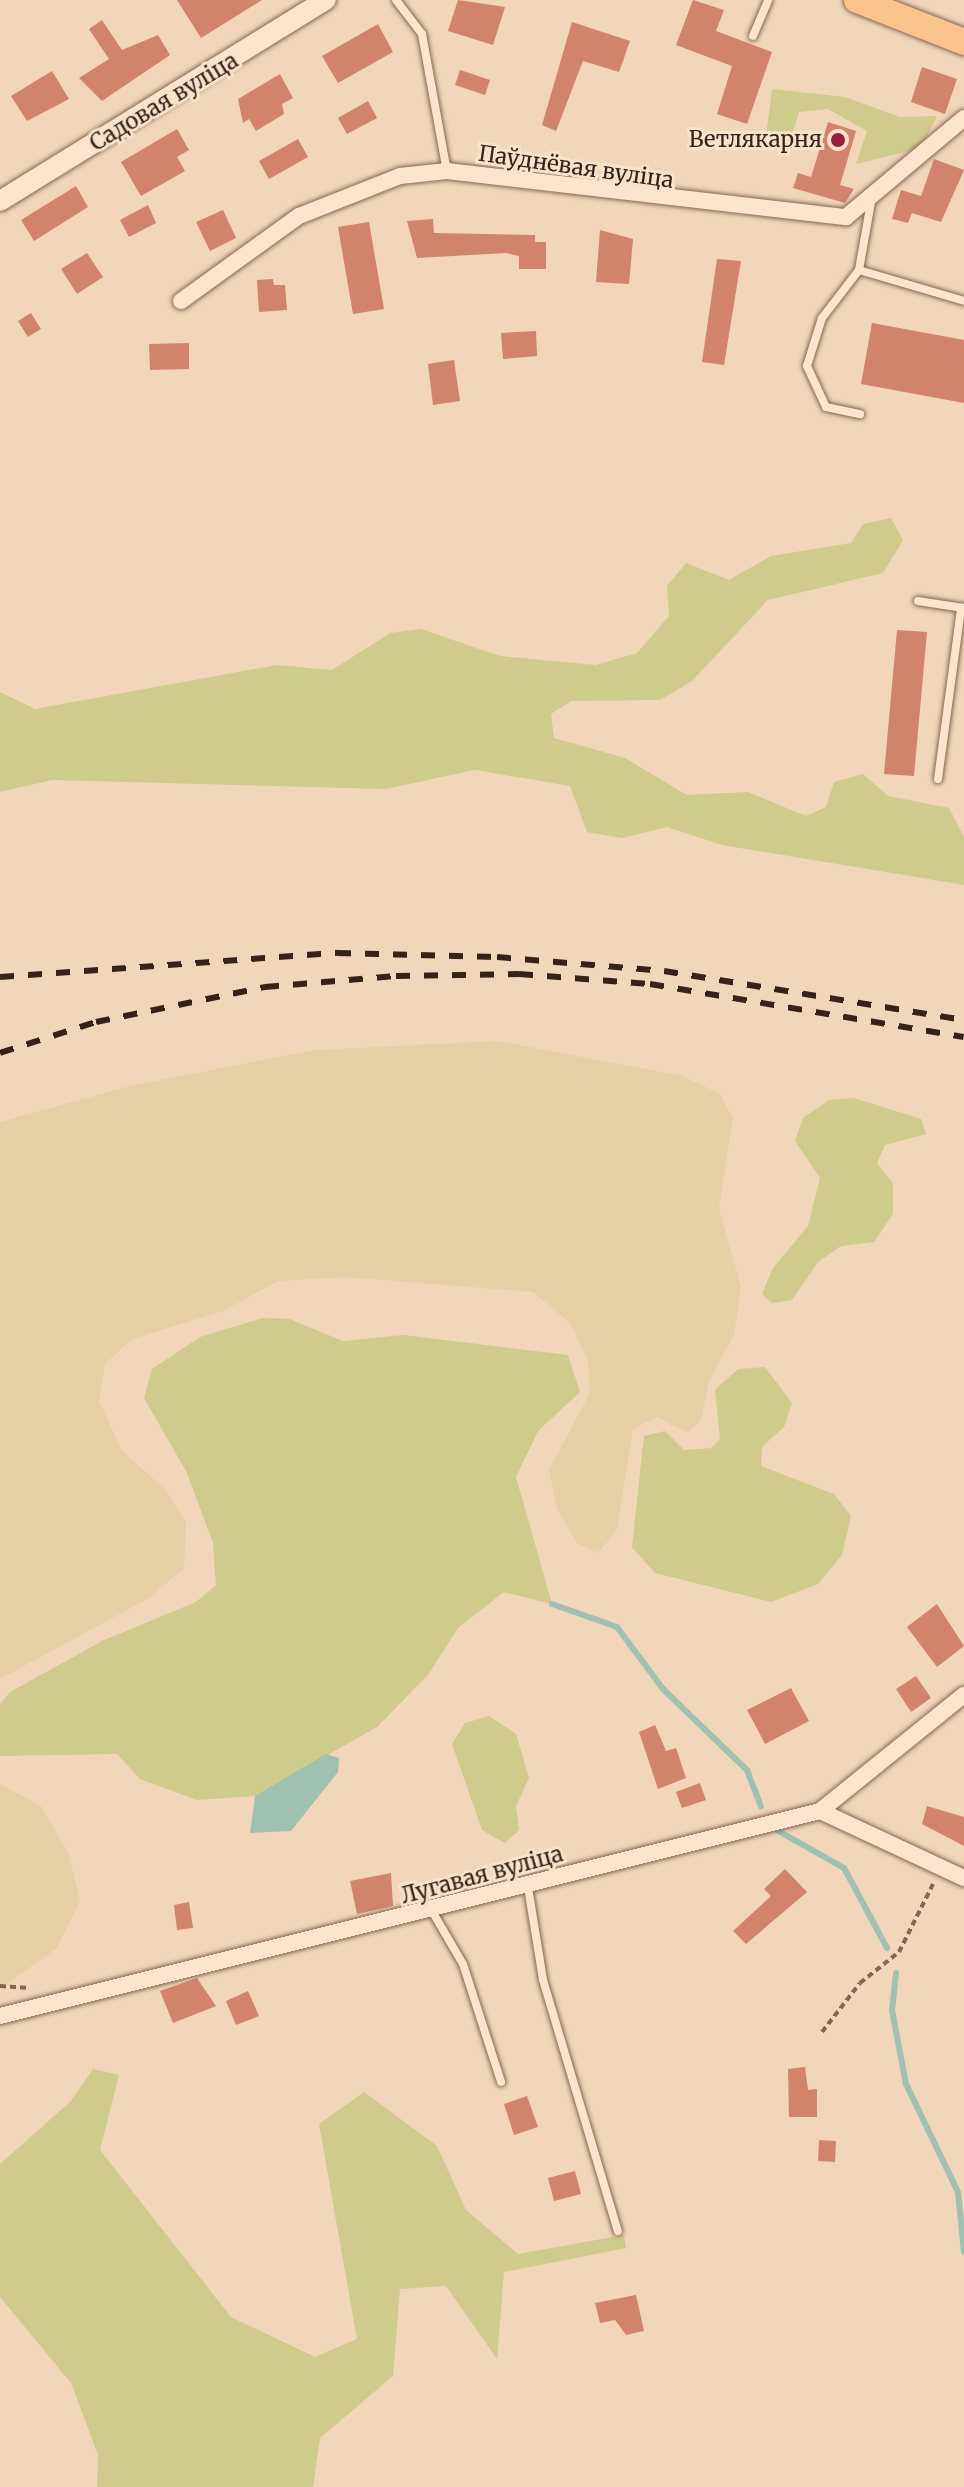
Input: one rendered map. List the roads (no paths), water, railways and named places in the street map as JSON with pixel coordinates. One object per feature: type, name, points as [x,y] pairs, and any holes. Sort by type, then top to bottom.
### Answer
[{"type":"main road","points":[[857,0],[964,42]]},
{"type":"street","name":"Садовая вуліца","points":[[0,201],[326,0]]},
{"type":"street","name":"Паўднёвая вуліца","points":[[181,301],[299,216],[400,176],[447,171],[846,217],[871,202],[964,118]]},
{"type":"street","points":[[964,1695],[820,1811],[964,1878]]},
{"type":"street","name":"Лугавая вуліца","points":[[0,2016],[528,1887],[820,1811]]},
{"type":"lane","points":[[396,0],[422,34],[447,171]]},
{"type":"lane","points":[[753,36],[768,0]]},
{"type":"lane","points":[[860,414],[826,407],[807,366],[822,318],[859,270],[871,202]]},
{"type":"lane","points":[[859,270],[964,301]]},
{"type":"lane","points":[[918,601],[962,608],[938,779]]},
{"type":"lane","points":[[528,1887],[543,1980],[618,2231]]},
{"type":"lane","points":[[432,1911],[463,1964],[501,2082]]},
{"type":"waterway","points":[[552,1604],[617,1627],[663,1689],[747,1770],[761,1806]]},
{"type":"waterway","points":[[775,1829],[844,1868],[887,1948]]},
{"type":"waterway","points":[[896,1973],[892,2010],[906,2084],[958,2192],[964,2252]]},
{"type":"railway","points":[[0,977],[337,953],[497,957],[664,971],[964,1020]]},
{"type":"railway","points":[[0,1053],[96,1022],[265,987],[396,976],[519,974],[650,984],[964,1037]]},
{"type":"place","name":"Ветлякарня","points":[[838,140]]}]
